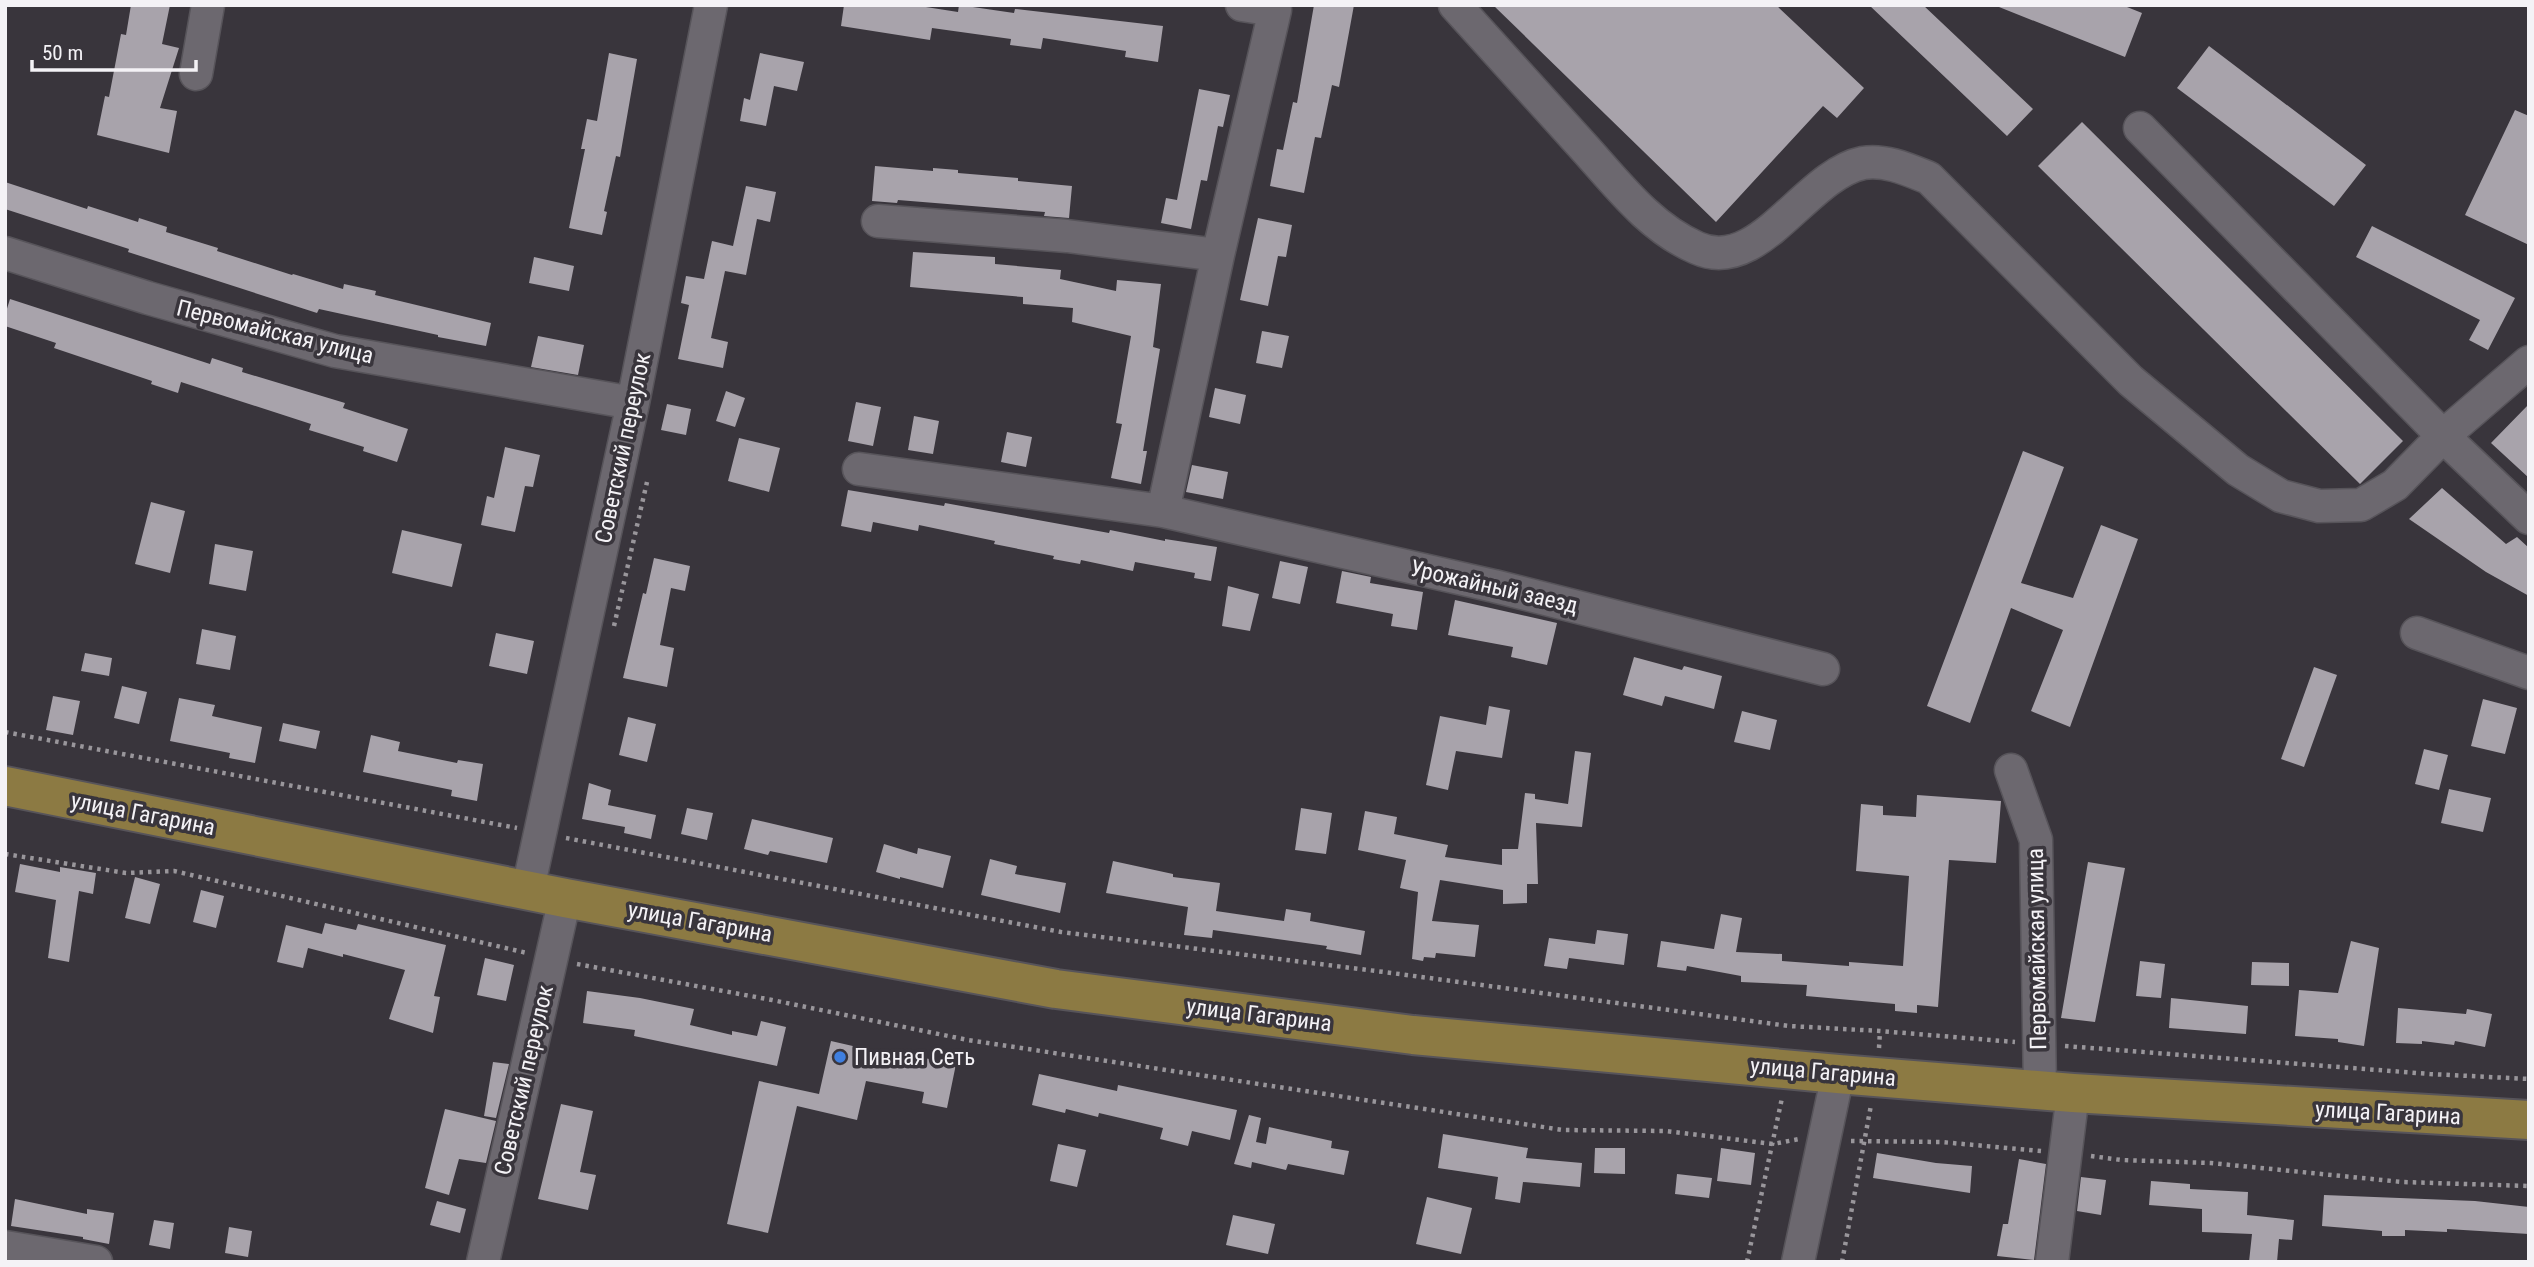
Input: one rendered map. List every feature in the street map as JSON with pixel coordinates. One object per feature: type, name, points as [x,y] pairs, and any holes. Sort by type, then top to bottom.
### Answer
[{"type":"main road","name":"улица Гагарина","points":[[5,786],[565,898],[1056,989],[1413,1035],[1838,1074],[2057,1092],[2529,1120]]},
{"type":"street","points":[[196,74],[208,5]]},
{"type":"street","name":"Советский переулок","points":[[528,890],[558,832],[633,402],[711,5]]},
{"type":"street","points":[[1163,511],[1217,255],[1275,10],[1242,5]]},
{"type":"street","points":[[1455,5],[1650,219],[1698,249],[1726,253],[1751,246],[1833,175],[1864,163],[1896,165],[1929,178],[2132,381],[2238,470],[2281,496],[2319,506],[2361,505],[2395,485],[2443,436],[2529,362]]},
{"type":"street","points":[[2140,128],[2443,436],[2529,518]]},
{"type":"street","points":[[878,221],[1067,236],[1217,255]]},
{"type":"street","name":"Первомайская улица","points":[[5,253],[148,299],[335,351],[633,402]]},
{"type":"street","name":"Урожайный заезд","points":[[859,469],[1163,511],[1494,586],[1823,669]]},
{"type":"street","points":[[2417,633],[2529,673]]},
{"type":"street","name":"Первомайская улица","points":[[2011,770],[2036,840],[2039,1044],[2057,1092],[2066,1153],[2052,1262]]},
{"type":"street","name":"Советский переулок","points":[[483,1262],[565,898]]},
{"type":"street","points":[[1798,1262],[1838,1074]]},
{"type":"street","points":[[5,1247],[96,1262]]},
{"type":"path","points":[[614,627],[647,482]]},
{"type":"path","points":[[5,732],[558,832],[1062,932],[1789,1027],[1880,1031],[2430,1074],[2529,1079]]},
{"type":"path","points":[[5,853],[126,873],[173,871],[552,959],[968,1040],[1563,1130],[1665,1130],[1773,1144],[1800,1139]]},
{"type":"path","points":[[1747,1262],[1787,1069],[1789,1027]]},
{"type":"path","points":[[1842,1262],[1876,1077],[1880,1031]]},
{"type":"path","points":[[1839,1142],[1941,1142],[2122,1160],[2211,1163],[2402,1182],[2529,1185]]},
{"type":"building","points":[[131,5],[170,5],[162,44],[179,48],[160,108],[177,111],[169,153],[97,135],[105,96],[109,97],[121,34],[126,35]]},
{"type":"building","points":[[844,5],[913,5],[958,12],[959,5],[1014,13],[1015,9],[1163,26],[1158,62],[1125,57],[1126,51],[1043,38],[1041,49],[1010,45],[1011,39],[932,28],[930,40],[841,26]]},
{"type":"building","points":[[1314,5],[1354,5],[1339,87],[1332,85],[1321,138],[1315,137],[1304,193],[1270,186],[1277,149],[1283,150],[1293,102],[1297,103]]},
{"type":"building","points":[[1493,5],[1776,5],[1864,88],[1837,118],[1823,106],[1716,222]]},
{"type":"building","points":[[1869,5],[1923,5],[2033,109],[2007,136]]},
{"type":"building","points":[[1994,5],[2122,5],[2142,13],[2125,57]]},
{"type":"building","points":[[2209,46],[2366,165],[2334,206],[2177,88]]},
{"type":"building","points":[[609,53],[637,59],[620,157],[616,156],[604,211],[607,212],[602,235],[569,228],[585,149],[581,149],[587,119],[597,121]]},
{"type":"building","points":[[760,53],[804,62],[797,91],[774,86],[766,126],[740,121],[744,98],[750,100]]},
{"type":"building","points":[[1199,89],[1230,95],[1223,127],[1218,126],[1207,181],[1201,180],[1191,229],[1161,223],[1166,198],[1177,200]]},
{"type":"building","points":[[2515,110],[2529,116],[2529,245],[2465,215]]},
{"type":"building","points":[[2082,122],[2403,441],[2360,484],[2038,166]]},
{"type":"building","points":[[875,166],[933,171],[933,168],[958,170],[958,173],[1072,186],[1069,218],[1044,216],[1045,212],[898,200],[897,203],[872,201]]},
{"type":"building","points":[[5,182],[87,209],[88,206],[138,222],[139,218],[167,227],[166,232],[292,275],[343,289],[344,284],[376,291],[375,295],[491,323],[486,346],[319,309],[317,313],[128,252],[129,249],[5,209]]},
{"type":"building","points":[[746,186],[776,192],[770,222],[757,219],[746,275],[725,271],[711,338],[728,342],[723,368],[678,359],[689,305],[681,303],[686,276],[704,279],[712,241],[733,246]]},
{"type":"building","points":[[1258,218],[1292,225],[1286,257],[1278,256],[1268,306],[1240,300]]},
{"type":"building","points":[[2372,226],[2515,298],[2488,350],[2469,340],[2480,320],[2356,257]]},
{"type":"building","points":[[913,252],[995,257],[995,264],[1061,270],[1060,279],[1116,291],[1117,280],[1161,284],[1153,347],[1160,349],[1143,451],[1147,451],[1141,484],[1111,478],[1122,424],[1116,423],[1131,336],[1072,322],[1073,308],[1023,304],[1023,297],[910,287]]},
{"type":"building","points":[[534,257],[574,266],[569,291],[529,283]]},
{"type":"building","points":[[10,299],[210,364],[212,358],[243,368],[242,372],[345,403],[343,408],[408,429],[397,462],[363,451],[364,447],[309,430],[311,424],[181,382],[178,393],[151,384],[152,381],[54,348],[56,343],[5,326]]},
{"type":"building","points":[[1262,331],[1289,336],[1282,368],[1256,363]]},
{"type":"building","points":[[538,336],[584,345],[578,375],[531,367]]},
{"type":"building","points":[[1215,388],[1246,395],[1240,424],[1209,417]]},
{"type":"building","points":[[726,391],[745,398],[735,427],[716,421]]},
{"type":"building","points":[[856,402],[881,407],[873,446],[848,441]]},
{"type":"building","points":[[667,404],[691,409],[686,435],[661,430]]},
{"type":"building","points":[[2529,404],[2529,478],[2491,443]]},
{"type":"building","points":[[914,416],[939,421],[933,454],[908,450]]},
{"type":"building","points":[[1007,432],[1032,437],[1026,467],[1001,462]]},
{"type":"building","points":[[739,438],[780,448],[769,492],[728,481]]},
{"type":"building","points":[[505,447],[540,455],[533,487],[525,486],[515,532],[481,525],[487,496],[494,498]]},
{"type":"building","points":[[2023,451],[2064,467],[2021,583],[2073,598],[2101,525],[2138,539],[2070,727],[2031,711],[2063,630],[2011,608],[1970,723],[1927,706]]},
{"type":"building","points":[[1192,465],[1228,472],[1223,499],[1186,492]]},
{"type":"building","points":[[2442,488],[2506,544],[2517,537],[2529,548],[2529,596],[2486,572],[2409,519]]},
{"type":"building","points":[[848,490],[944,506],[945,503],[1109,533],[1110,530],[1165,541],[1217,547],[1211,581],[1194,578],[1195,573],[1135,562],[1133,571],[1081,560],[1080,564],[1053,559],[1054,556],[994,544],[995,541],[919,525],[918,531],[873,522],[871,532],[841,526]]},
{"type":"building","points":[[151,502],[185,511],[170,573],[135,564]]},
{"type":"building","points":[[402,530],[462,544],[452,587],[392,573]]},
{"type":"building","points":[[215,544],[253,551],[246,591],[209,584]]},
{"type":"building","points":[[654,558],[690,566],[685,591],[671,588],[660,645],[674,648],[667,687],[623,678]]},
{"type":"building","points":[[1280,561],[1308,567],[1300,604],[1272,598]]},
{"type":"building","points":[[1342,571],[1371,577],[1370,583],[1423,592],[1417,630],[1391,626],[1393,614],[1336,603]]},
{"type":"building","points":[[1228,586],[1259,594],[1250,631],[1222,626]]},
{"type":"building","points":[[1455,600],[1557,623],[1547,665],[1511,657],[1513,647],[1448,635]]},
{"type":"building","points":[[202,629],[236,636],[230,670],[196,664]]},
{"type":"building","points":[[496,633],[534,641],[527,674],[489,666]]},
{"type":"building","points":[[85,653],[112,658],[109,676],[81,671]]},
{"type":"building","points":[[1634,657],[1682,670],[1684,666],[1722,676],[1714,709],[1665,696],[1662,706],[1623,695]]},
{"type":"building","points":[[2314,667],[2337,675],[2304,767],[2281,759]]},
{"type":"building","points":[[122,686],[147,692],[139,724],[114,718]]},
{"type":"building","points":[[53,696],[80,701],[73,735],[46,730]]},
{"type":"building","points":[[179,698],[215,705],[212,716],[262,727],[255,763],[229,758],[230,753],[170,741]]},
{"type":"building","points":[[2483,699],[2517,708],[2505,754],[2471,746]]},
{"type":"building","points":[[1489,706],[1510,710],[1502,758],[1456,751],[1448,790],[1426,785],[1440,716],[1486,725]]},
{"type":"building","points":[[1742,711],[1777,720],[1770,750],[1734,742]]},
{"type":"building","points":[[628,717],[656,724],[647,762],[619,755]]},
{"type":"building","points":[[283,723],[320,731],[316,749],[279,741]]},
{"type":"building","points":[[371,735],[400,742],[398,751],[457,763],[458,760],[483,764],[477,801],[451,796],[452,790],[363,772]]},
{"type":"building","points":[[2424,749],[2448,755],[2439,790],[2415,784]]},
{"type":"building","points":[[1575,751],[1591,753],[1582,827],[1536,823],[1538,884],[1527,884],[1527,903],[1503,904],[1503,890],[1440,880],[1432,921],[1479,925],[1475,957],[1436,953],[1435,958],[1424,957],[1423,961],[1412,959],[1418,892],[1400,888],[1406,860],[1358,850],[1365,811],[1397,817],[1394,834],[1448,845],[1445,857],[1502,865],[1502,849],[1518,849],[1525,793],[1535,794],[1535,799],[1568,804]]},
{"type":"building","points":[[589,783],[611,790],[608,805],[656,815],[651,839],[624,833],[625,827],[582,819]]},
{"type":"building","points":[[2449,789],[2491,798],[2483,832],[2441,823]]},
{"type":"building","points":[[1917,795],[2001,801],[1996,863],[1949,860],[1938,1007],[1917,1005],[1917,1013],[1895,1011],[1895,1004],[1806,996],[1807,985],[1741,982],[1741,976],[1687,966],[1686,971],[1657,967],[1661,941],[1714,949],[1721,914],[1742,918],[1736,952],[1782,954],[1782,961],[1849,966],[1849,962],[1903,966],[1909,876],[1856,871],[1861,804],[1883,806],[1883,815],[1916,817]]},
{"type":"building","points":[[687,808],[713,813],[707,840],[681,834]]},
{"type":"building","points":[[1301,808],[1332,813],[1326,854],[1295,850]]},
{"type":"building","points":[[752,819],[833,838],[827,863],[770,851],[768,855],[744,849]]},
{"type":"building","points":[[884,844],[917,854],[918,848],[951,856],[943,888],[876,872]]},
{"type":"building","points":[[990,859],[1017,866],[1015,874],[1066,883],[1060,913],[981,895]]},
{"type":"building","points":[[1113,861],[1173,874],[1173,877],[1220,883],[1216,911],[1284,921],[1286,909],[1311,913],[1310,921],[1365,931],[1361,955],[1326,949],[1327,946],[1213,930],[1212,938],[1184,935],[1188,907],[1106,893]]},
{"type":"building","points":[[2088,862],[2125,868],[2095,1022],[2061,1018]]},
{"type":"building","points":[[20,864],[60,872],[60,867],[96,873],[93,894],[79,891],[69,962],[48,958],[56,900],[15,892]]},
{"type":"building","points":[[135,877],[160,884],[150,924],[125,918]]},
{"type":"building","points":[[201,890],[224,896],[216,928],[193,922]]},
{"type":"building","points":[[325,923],[356,930],[358,924],[446,945],[434,996],[440,997],[433,1033],[389,1019],[405,970],[308,948],[303,968],[277,962],[286,925],[322,934]]},
{"type":"building","points":[[1597,930],[1628,934],[1624,965],[1569,958],[1567,969],[1544,966],[1549,938],[1595,944]]},
{"type":"building","points":[[2351,941],[2379,948],[2364,1046],[2338,1042],[2338,1039],[2295,1036],[2299,990],[2338,993]]},
{"type":"building","points":[[485,958],[514,965],[506,1001],[477,995]]},
{"type":"building","points":[[2140,961],[2165,964],[2161,998],[2136,996]]},
{"type":"building","points":[[2252,962],[2289,963],[2289,986],[2251,985]]},
{"type":"building","points":[[587,991],[694,1009],[690,1025],[732,1035],[732,1031],[757,1036],[761,1021],[786,1027],[777,1066],[634,1036],[635,1030],[583,1023]]},
{"type":"building","points":[[2171,998],[2248,1006],[2246,1034],[2169,1028]]},
{"type":"building","points":[[2398,1008],[2466,1014],[2467,1009],[2492,1014],[2485,1047],[2455,1041],[2454,1045],[2422,1041],[2422,1044],[2396,1043]]},
{"type":"building","points":[[831,1041],[892,1055],[892,1052],[956,1064],[947,1108],[922,1103],[924,1092],[866,1081],[857,1120],[797,1106],[768,1233],[727,1224],[759,1081],[819,1094]]},
{"type":"building","points":[[493,1062],[509,1064],[496,1118],[484,1116]]},
{"type":"building","points":[[1039,1074],[1117,1091],[1118,1085],[1237,1110],[1230,1140],[1192,1131],[1188,1146],[1160,1139],[1163,1128],[1099,1113],[1098,1117],[1066,1109],[1065,1113],[1032,1105]]},
{"type":"building","points":[[561,1104],[593,1111],[580,1172],[596,1175],[588,1210],[538,1199]]},
{"type":"building","points":[[445,1109],[496,1121],[486,1163],[459,1159],[449,1195],[425,1188]]},
{"type":"building","points":[[1249,1115],[1261,1118],[1256,1142],[1266,1144],[1269,1127],[1332,1141],[1331,1148],[1349,1151],[1344,1175],[1288,1164],[1286,1170],[1252,1162],[1251,1168],[1234,1164]]},
{"type":"building","points":[[1443,1134],[1528,1148],[1526,1158],[1582,1163],[1580,1187],[1523,1182],[1520,1203],[1495,1199],[1498,1177],[1438,1168]]},
{"type":"building","points":[[1058,1144],[1086,1150],[1077,1187],[1050,1181]]},
{"type":"building","points":[[1595,1148],[1625,1148],[1625,1174],[1594,1173]]},
{"type":"building","points":[[1721,1148],[1755,1153],[1751,1185],[1717,1181]]},
{"type":"building","points":[[1877,1153],[1972,1166],[1970,1193],[1873,1178]]},
{"type":"building","points":[[2019,1159],[2046,1164],[2034,1260],[1997,1256],[2003,1224],[2008,1224]]},
{"type":"building","points":[[1677,1174],[1712,1178],[1709,1198],[1675,1194]]},
{"type":"building","points":[[2081,1177],[2106,1180],[2101,1215],[2077,1211]]},
{"type":"building","points":[[2151,1181],[2190,1184],[2190,1189],[2248,1192],[2247,1215],[2294,1220],[2292,1240],[2279,1239],[2277,1262],[2249,1262],[2252,1234],[2202,1232],[2202,1209],[2149,1205]]},
{"type":"building","points":[[2324,1195],[2475,1201],[2529,1207],[2529,1234],[2447,1229],[2447,1232],[2405,1230],[2405,1236],[2382,1236],[2382,1231],[2322,1226]]},
{"type":"building","points":[[1427,1197],[1472,1208],[1461,1254],[1416,1244]]},
{"type":"building","points":[[15,1199],[87,1214],[87,1209],[114,1213],[109,1244],[83,1237],[11,1226]]},
{"type":"building","points":[[437,1201],[466,1209],[460,1233],[430,1225]]},
{"type":"building","points":[[1233,1215],[1275,1224],[1268,1254],[1226,1245]]},
{"type":"building","points":[[154,1220],[174,1223],[170,1249],[149,1245]]},
{"type":"building","points":[[229,1227],[252,1231],[248,1257],[225,1253]]},
{"type":"place","name":"Пивная Сеть","points":[[840,1057]]}]
